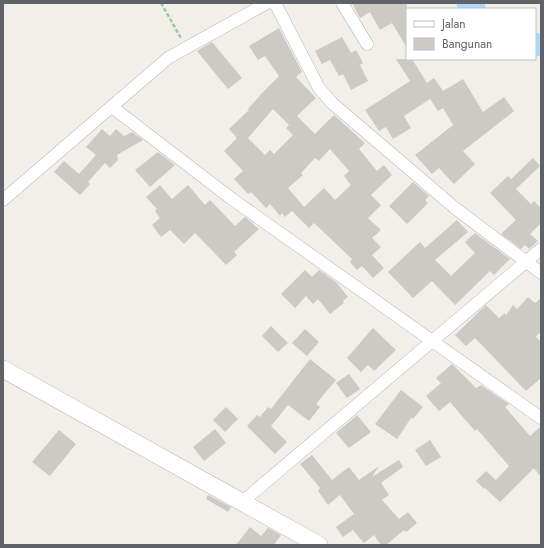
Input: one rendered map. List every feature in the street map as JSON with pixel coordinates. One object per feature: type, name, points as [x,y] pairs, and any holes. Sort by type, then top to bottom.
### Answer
[{"type":"street","points":[[3,200],[152,71],[186,47],[267,3]]},
{"type":"street","points":[[275,3],[319,88],[332,103],[455,208],[541,273]]},
{"type":"street","points":[[342,3],[367,44]]},
{"type":"street","points":[[112,107],[232,199],[541,418]]},
{"type":"street","points":[[242,502],[541,249]]},
{"type":"street","points":[[3,369],[319,545]]},
{"type":"path","points":[[161,3],[186,47]]},
{"type":"building","points":[[352,3],[407,3],[406,46],[392,23],[380,30],[370,12],[360,18]]},
{"type":"building","points":[[279,28],[302,72],[296,77],[316,98],[297,116],[315,134],[334,115],[365,143],[359,149],[377,171],[384,165],[392,175],[371,195],[381,205],[368,218],[381,230],[372,238],[381,247],[372,255],[384,268],[373,278],[362,266],[357,270],[350,262],[352,259],[314,223],[309,228],[292,211],[285,217],[282,213],[280,216],[270,204],[266,208],[251,192],[248,194],[234,179],[243,171],[224,151],[237,138],[229,129],[249,110],[248,109],[263,92],[279,76],[265,56],[258,60],[249,46]],"holes":[[[273,109],[289,125],[286,128],[293,135],[274,154],[270,150],[265,155],[248,138]],[[330,149],[349,171],[344,176],[351,185],[335,200],[324,188],[304,207],[288,188],[303,175],[301,173],[315,158],[319,161]]]},
{"type":"building","points":[[342,37],[351,53],[356,50],[363,63],[360,65],[368,81],[351,90],[343,74],[339,76],[330,60],[322,64],[315,51]]},
{"type":"building","points":[[212,42],[242,78],[228,89],[197,51]]},
{"type":"building","points":[[396,59],[413,60],[427,83],[434,78],[443,91],[463,79],[483,112],[504,97],[514,111],[463,151],[475,164],[454,184],[439,168],[432,174],[415,155],[453,125],[443,108],[438,111],[430,99],[404,116],[411,128],[393,139],[386,127],[379,131],[365,110],[410,81]]},
{"type":"building","points":[[102,129],[110,136],[116,129],[124,136],[132,132],[143,140],[117,155],[118,160],[110,168],[105,163],[88,182],[90,184],[80,195],[54,172],[64,161],[79,174],[96,155],[86,147]]},
{"type":"building","points":[[158,152],[175,165],[150,187],[135,170]]},
{"type":"building","points":[[533,158],[540,166],[516,189],[531,204],[534,201],[541,208],[541,223],[530,234],[538,241],[529,249],[525,245],[521,249],[501,234],[516,220],[490,193],[508,176],[511,179]]},
{"type":"building","points":[[413,182],[429,196],[425,200],[428,203],[407,224],[389,206]]},
{"type":"building","points":[[160,185],[172,199],[188,185],[205,205],[210,200],[235,226],[245,217],[259,229],[234,252],[237,255],[226,265],[195,233],[184,244],[170,230],[161,237],[152,225],[160,218],[155,211],[157,209],[146,197]]},
{"type":"building","points":[[457,220],[468,232],[435,260],[451,276],[475,253],[465,242],[475,233],[510,259],[494,275],[490,271],[455,305],[432,281],[413,298],[388,272],[420,242],[425,248]]},
{"type":"building","points":[[305,270],[312,277],[319,270],[336,282],[348,297],[343,301],[344,303],[330,314],[318,299],[313,304],[306,296],[295,308],[281,294]]},
{"type":"building","points":[[528,297],[535,303],[541,298],[541,331],[536,337],[541,342],[541,378],[526,391],[475,338],[466,346],[455,335],[486,305],[499,318],[505,313],[506,315],[513,305],[517,309]]},
{"type":"building","points":[[271,326],[288,343],[278,352],[262,336]]},
{"type":"building","points":[[373,328],[396,350],[374,371],[368,365],[361,372],[347,358]]},
{"type":"building","points":[[305,329],[319,342],[307,356],[292,343]]},
{"type":"building","points":[[310,359],[336,380],[316,404],[320,407],[309,421],[288,405],[271,426],[287,442],[275,454],[247,426],[257,415],[260,417],[268,407],[271,409]]},
{"type":"building","points":[[452,364],[476,388],[481,385],[509,404],[505,407],[530,436],[541,426],[541,477],[534,468],[500,502],[476,481],[486,471],[496,480],[509,466],[477,429],[475,431],[450,402],[439,411],[426,396],[441,383],[436,378]]},
{"type":"building","points":[[349,374],[360,389],[347,398],[336,383]]},
{"type":"building","points":[[401,390],[423,407],[413,419],[411,418],[397,439],[375,424]]},
{"type":"building","points":[[226,407],[238,419],[225,432],[213,420]]},
{"type":"building","points":[[357,415],[371,432],[349,448],[336,433]]},
{"type":"building","points":[[215,429],[226,443],[204,461],[193,447]]},
{"type":"building","points":[[59,430],[76,444],[50,476],[32,462]]},
{"type":"building","points":[[430,440],[441,457],[426,466],[415,450]]},
{"type":"building","points":[[312,455],[332,480],[349,467],[359,480],[379,466],[372,477],[399,460],[403,467],[381,483],[389,495],[382,500],[399,519],[408,512],[417,523],[406,532],[404,530],[386,545],[381,545],[374,535],[364,543],[353,530],[343,537],[336,527],[354,514],[340,495],[328,505],[318,491],[320,488],[300,464]]},
{"type":"building","points":[[208,495],[231,507],[228,512],[206,499]]},
{"type":"building","points":[[250,527],[261,536],[268,528],[281,535],[274,545],[236,545]]},
{"type":"waterway","points":[[468,3],[473,8]]},
{"type":"waterway","points":[[536,44],[541,45]]}]
